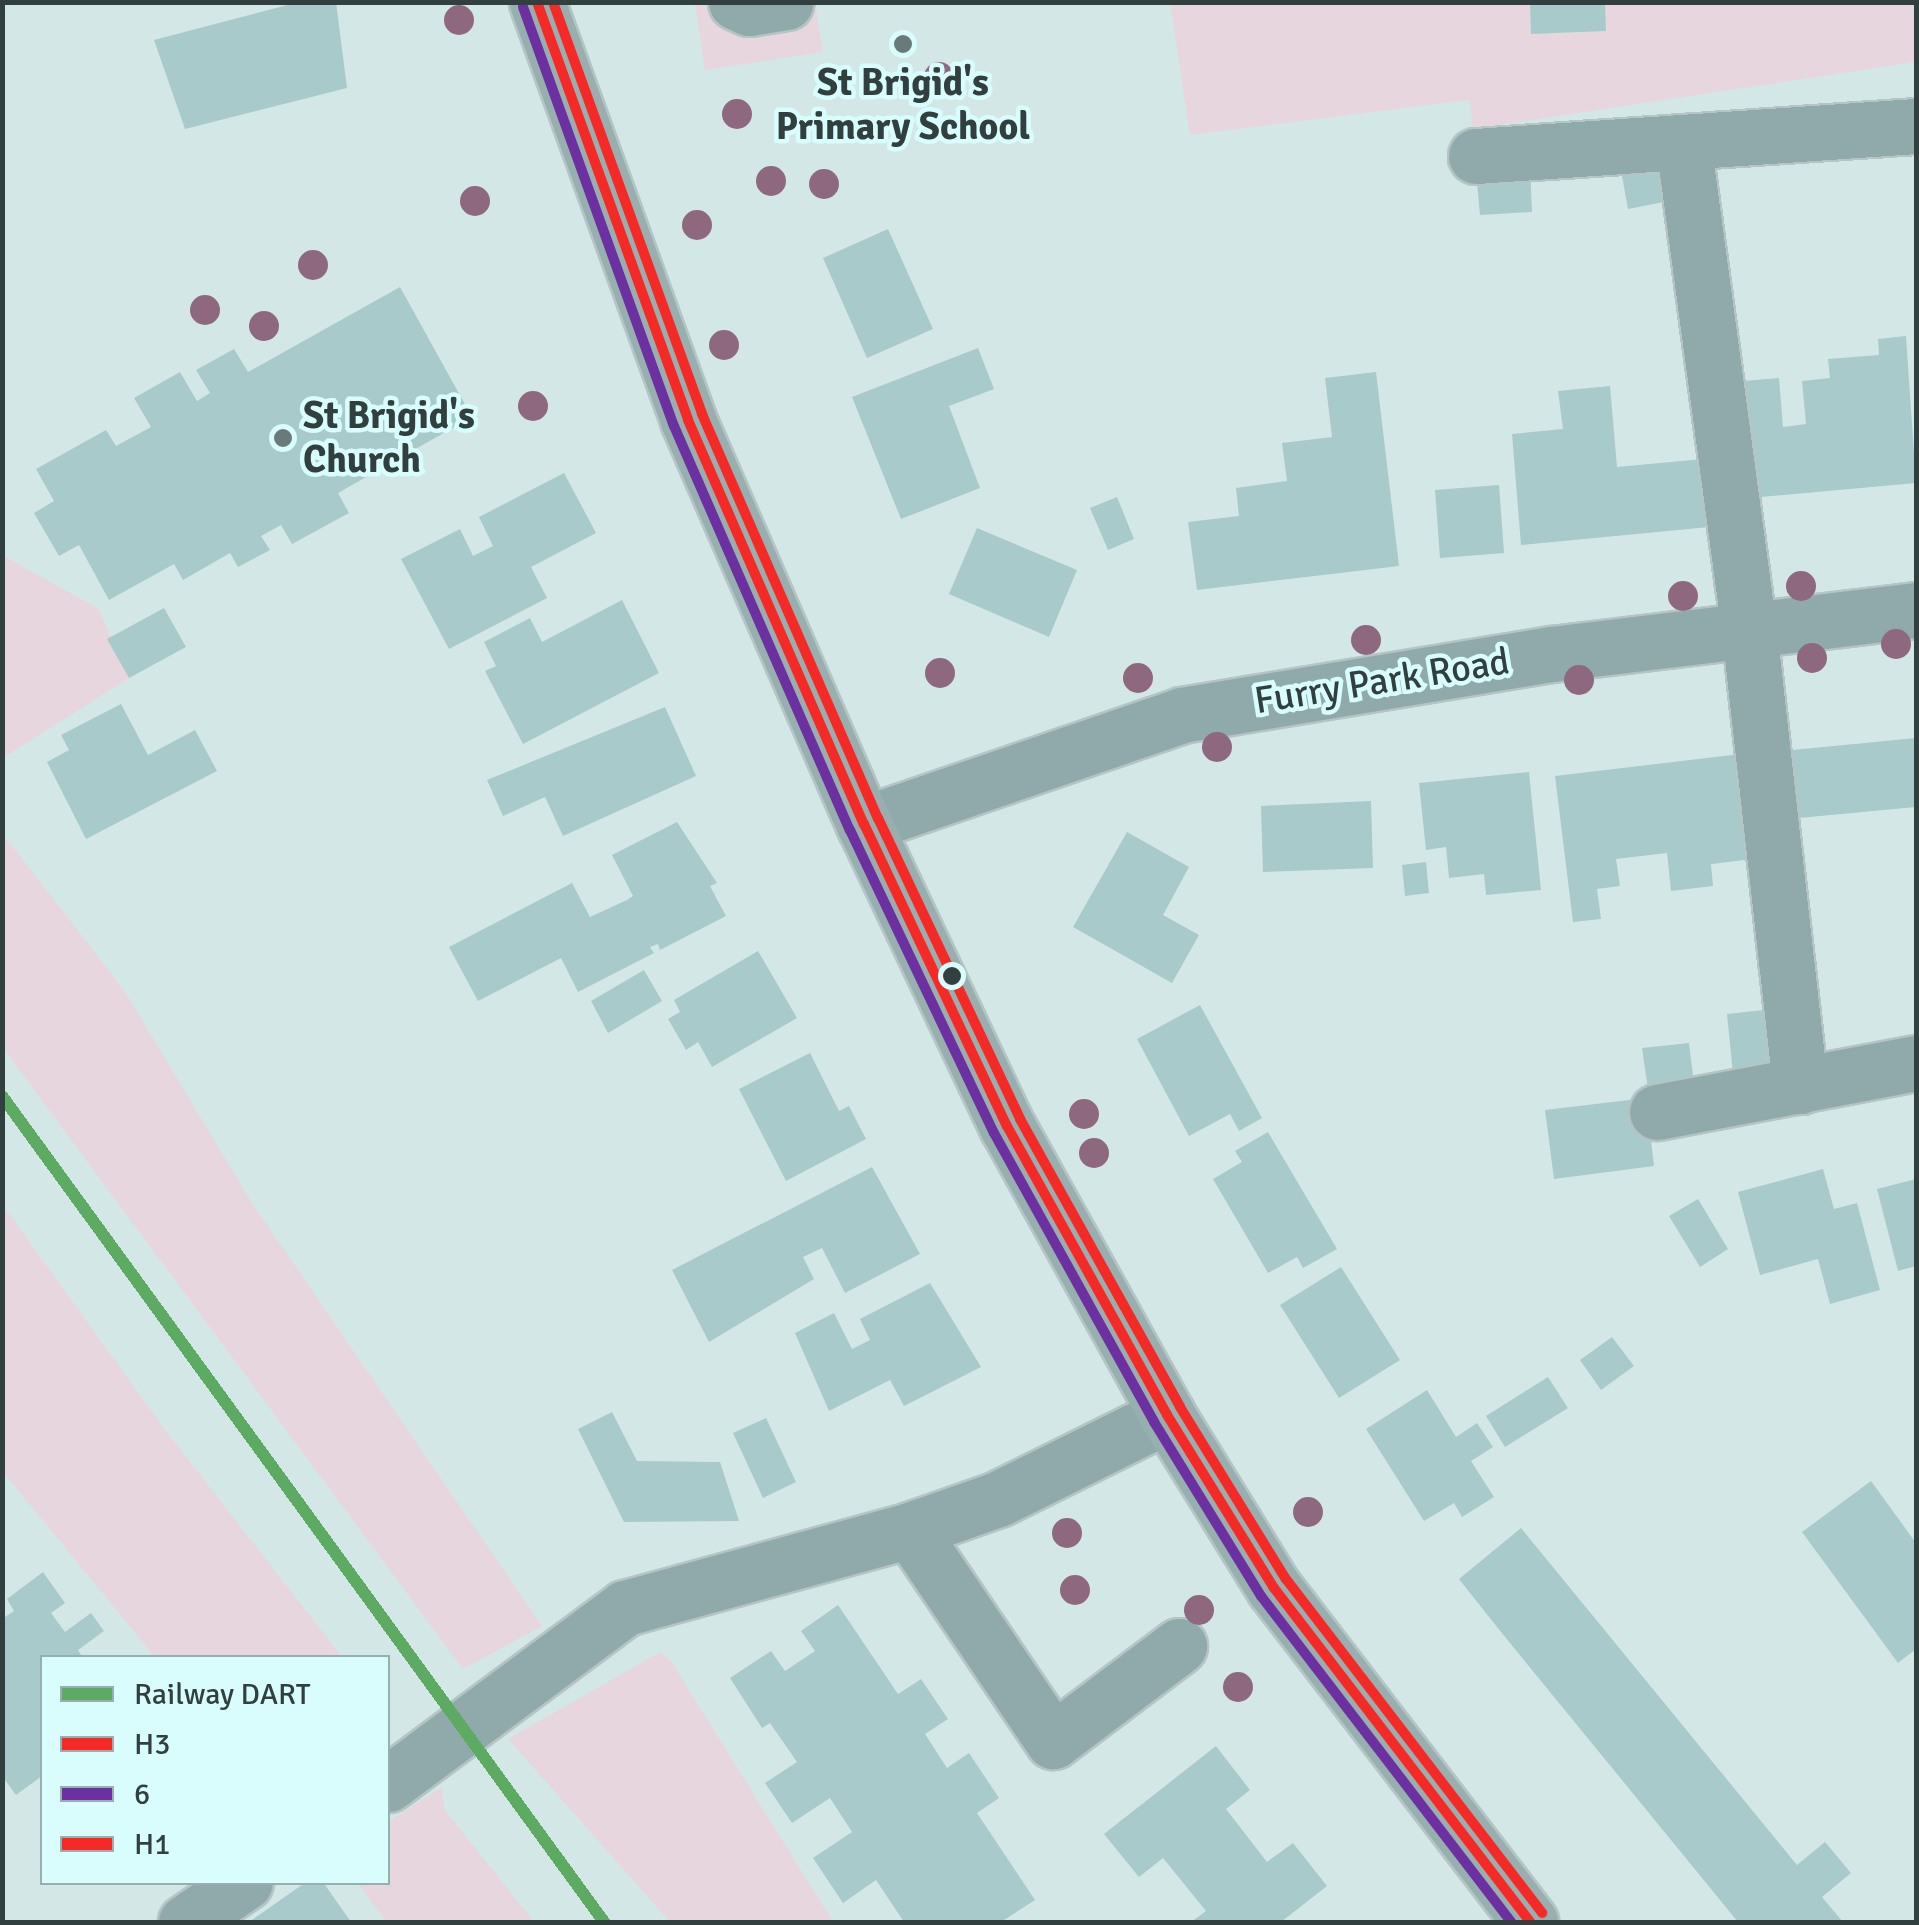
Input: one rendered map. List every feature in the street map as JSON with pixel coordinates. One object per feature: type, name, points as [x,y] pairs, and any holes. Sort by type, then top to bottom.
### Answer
[{"type":"main road","points":[[537,2],[688,420],[864,824],[1007,1126],[1167,1416],[1274,1588],[1530,1922]]},
{"type":"street","points":[[736,2],[749,8],[786,2]]},
{"type":"street","points":[[1476,156],[1916,126]]},
{"type":"street","points":[[1683,142],[1749,630],[1800,1086]]},
{"type":"street","name":"Furry Park Road","points":[[864,824],[1182,714],[1552,654],[1916,610]]},
{"type":"street","points":[[1657,1112],[1916,1063]]},
{"type":"street","points":[[390,1782],[580,1638],[660,1594],[910,1530],[998,1499],[1167,1416]]},
{"type":"street","points":[[910,1530],[1054,1740],[1179,1646]]},
{"type":"shaded area","points":[[695,3],[815,3],[823,52],[705,70]]},
{"type":"shaded area","points":[[1170,3],[1530,3],[1532,34],[1606,31],[1605,3],[1916,3],[1916,62],[1473,129],[1469,100],[1190,135]]},
{"type":"shaded area","points":[[2,555],[99,609],[129,678],[3,758]]},
{"type":"shaded area","points":[[2,833],[124,990],[252,1203],[542,1626],[463,1669],[3,1048]]},
{"type":"shaded area","points":[[2,1204],[166,1431],[340,1655],[153,1655],[3,1472]]},
{"type":"shaded area","points":[[660,1652],[671,1661],[833,1922],[670,1922],[508,1739]]},
{"type":"shaded area","points":[[442,1787],[444,1809],[534,1922],[386,1922],[359,1885],[390,1885],[390,1821]]},
{"type":"building","points":[[299,2],[336,2],[347,88],[185,129],[154,40]]},
{"type":"building","points":[[1530,2],[1605,2],[1606,31],[1531,34]]},
{"type":"building","points":[[1670,155],[1679,199],[1628,209],[1620,165]]},
{"type":"building","points":[[1530,169],[1532,212],[1480,215],[1476,173]]},
{"type":"building","points":[[888,229],[933,329],[867,358],[823,258]]},
{"type":"building","name":"St Brigid's Church","points":[[400,287],[472,417],[338,493],[349,513],[292,544],[281,525],[261,536],[270,550],[238,567],[230,553],[183,580],[174,564],[109,600],[79,545],[59,556],[34,513],[54,501],[36,469],[106,430],[116,446],[151,427],[134,398],[180,372],[197,401],[210,393],[196,370],[234,349],[248,372]]},
{"type":"building","points":[[1906,336],[1916,483],[1738,499],[1747,430],[1743,381],[1779,378],[1783,427],[1806,424],[1802,381],[1830,378],[1828,359],[1879,355],[1878,339]]},
{"type":"building","points":[[978,348],[994,389],[949,406],[980,488],[901,519],[852,397]]},
{"type":"building","points":[[1376,372],[1399,566],[1197,590],[1188,522],[1239,516],[1236,488],[1287,481],[1282,443],[1332,437],[1325,378]]},
{"type":"building","points":[[1610,386],[1617,467],[1714,458],[1720,526],[1521,545],[1512,434],[1563,429],[1558,391]]},
{"type":"building","points":[[564,473],[596,533],[531,567],[547,598],[449,649],[401,559],[460,529],[473,556],[493,546],[479,517]]},
{"type":"building","points":[[1499,485],[1504,553],[1440,558],[1435,490]]},
{"type":"building","points":[[1117,497],[1134,539],[1108,550],[1090,508]]},
{"type":"building","points":[[977,528],[1077,570],[1049,637],[949,594]]},
{"type":"building","points":[[622,600],[659,673],[523,744],[485,671],[496,666],[484,642],[530,618],[542,642]]},
{"type":"building","points":[[164,608],[186,647],[129,678],[107,639]]},
{"type":"building","points":[[121,704],[148,755],[195,730],[217,771],[86,839],[47,762],[69,750],[61,735]]},
{"type":"building","points":[[665,707],[696,776],[563,836],[545,797],[503,816],[487,780]]},
{"type":"building","points":[[1916,738],[1916,807],[1788,819],[1782,751]]},
{"type":"building","points":[[1749,753],[1762,858],[1711,864],[1713,886],[1671,891],[1667,853],[1616,859],[1620,886],[1597,889],[1601,919],[1573,922],[1555,776]]},
{"type":"building","points":[[1529,772],[1541,890],[1486,895],[1484,874],[1449,878],[1446,847],[1426,850],[1419,783]]},
{"type":"building","points":[[1371,801],[1373,868],[1263,872],[1261,806]]},
{"type":"building","points":[[677,822],[717,883],[710,886],[726,916],[660,950],[658,944],[650,947],[654,953],[578,992],[561,958],[478,1001],[449,947],[572,883],[590,917],[627,900],[633,896],[612,855]]},
{"type":"building","points":[[1127,832],[1189,867],[1163,915],[1199,935],[1172,983],[1073,927]]},
{"type":"building","points":[[1426,862],[1429,893],[1405,896],[1402,865]]},
{"type":"building","points":[[758,951],[797,1018],[712,1067],[698,1042],[686,1050],[668,1019],[680,1012],[674,1000]]},
{"type":"building","points":[[644,970],[662,1001],[608,1033],[591,1001]]},
{"type":"building","points":[[1200,1005],[1262,1118],[1239,1131],[1230,1114],[1189,1136],[1137,1039]]},
{"type":"building","points":[[1782,1008],[1789,1068],[1733,1074],[1727,1014]]},
{"type":"building","points":[[1689,1043],[1694,1084],[1648,1089],[1642,1048]]},
{"type":"building","points":[[810,1053],[839,1111],[849,1106],[866,1139],[786,1181],[739,1089]]},
{"type":"building","points":[[1646,1098],[1654,1166],[1554,1179],[1545,1110]]},
{"type":"building","points":[[1268,1132],[1337,1249],[1303,1268],[1297,1257],[1268,1273],[1213,1179],[1242,1162],[1235,1151]]},
{"type":"building","points":[[872,1167],[920,1254],[845,1293],[822,1248],[803,1257],[814,1279],[709,1342],[672,1270]]},
{"type":"building","points":[[1823,1169],[1834,1209],[1857,1203],[1880,1290],[1830,1304],[1818,1259],[1760,1275],[1738,1192]]},
{"type":"building","points":[[1916,1179],[1916,1266],[1898,1271],[1877,1189]]},
{"type":"building","points":[[1698,1199],[1728,1249],[1700,1267],[1669,1216]]},
{"type":"building","points":[[1341,1267],[1400,1360],[1339,1398],[1280,1305]]},
{"type":"building","points":[[930,1283],[981,1367],[904,1406],[890,1380],[829,1411],[795,1333],[834,1313],[852,1349],[870,1340],[860,1319]]},
{"type":"building","points":[[1612,1337],[1634,1366],[1601,1390],[1580,1360]]},
{"type":"building","points":[[1548,1377],[1568,1408],[1505,1447],[1486,1416]]},
{"type":"building","points":[[1427,1390],[1456,1437],[1477,1423],[1493,1447],[1471,1461],[1494,1497],[1462,1517],[1454,1503],[1424,1521],[1366,1429]]},
{"type":"building","points":[[612,1412],[637,1461],[720,1462],[739,1521],[624,1522],[578,1429]]},
{"type":"building","points":[[766,1418],[796,1482],[763,1498],[733,1433]]},
{"type":"building","points":[[1871,1481],[1916,1543],[1916,1649],[1898,1663],[1802,1532]]},
{"type":"building","points":[[1521,1528],[1797,1865],[1825,1842],[1851,1873],[1822,1897],[1843,1922],[1738,1922],[1459,1579]]},
{"type":"building","points":[[43,1572],[65,1603],[51,1613],[65,1632],[91,1613],[104,1631],[78,1650],[81,1655],[40,1655],[40,1777],[16,1795],[2,1776],[2,1619],[14,1611],[7,1599]]},
{"type":"building","points":[[838,1605],[898,1694],[921,1679],[948,1719],[925,1734],[947,1768],[969,1753],[999,1798],[977,1813],[1035,1900],[1001,1922],[904,1922],[876,1880],[843,1903],[813,1858],[852,1832],[830,1798],[792,1823],[765,1783],[797,1762],[770,1723],[762,1728],[730,1678],[771,1651],[785,1671],[815,1651],[801,1631]]},
{"type":"building","points":[[1216,1746],[1250,1790],[1226,1809],[1267,1862],[1293,1843],[1327,1886],[1281,1922],[1191,1922],[1206,1911],[1163,1858],[1139,1877],[1104,1834]]},
{"type":"building","points":[[302,1885],[325,1885],[351,1922],[249,1922]]},
{"type":"rail line","name":"DART","points":[[2,1096],[604,1922]]},
{"type":"transit line","name":"H3","points":[[537,2],[688,420],[864,824],[1007,1126],[1167,1415],[1274,1588],[1530,1922]]},
{"type":"transit line","name":"H1","points":[[553,2],[702,414],[878,818],[1020,1119],[1180,1407],[1286,1579],[1542,1913]]},
{"type":"transit line","name":"6","points":[[523,7],[674,426],[850,830],[994,1133],[1154,1422],[1261,1596],[1511,1922]]},
{"type":"place","name":"St Brigid's Primary School","points":[[903,44]]},
{"type":"place","name":"St Brigid's Church","points":[[283,438]]}]
